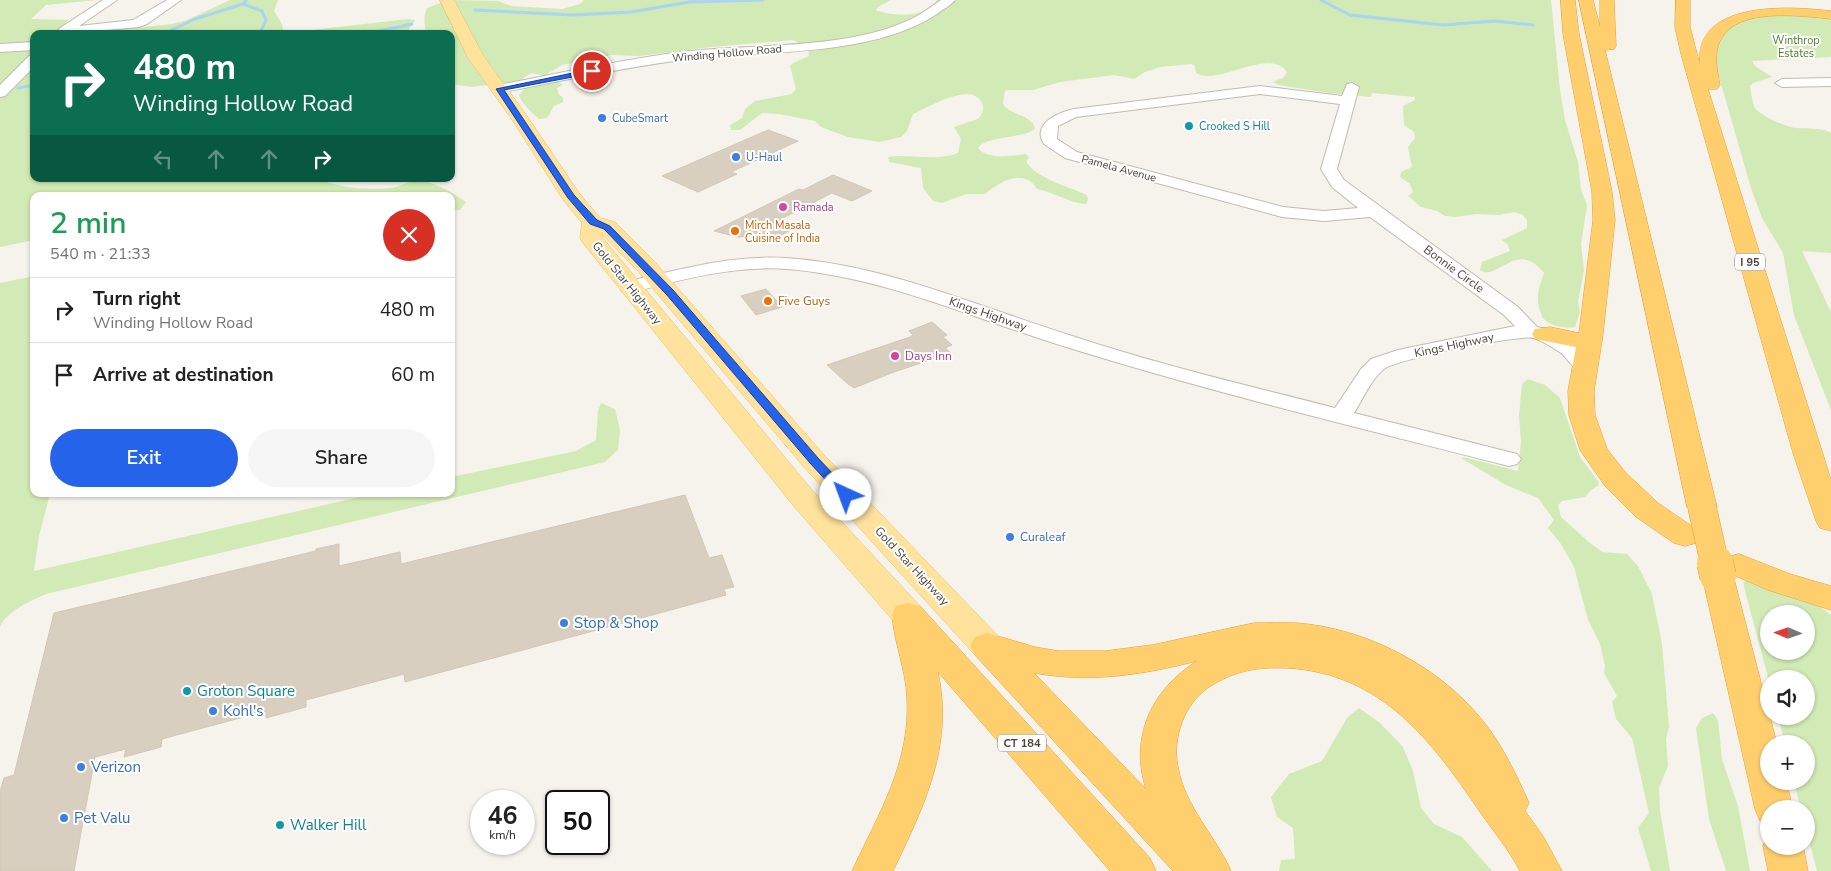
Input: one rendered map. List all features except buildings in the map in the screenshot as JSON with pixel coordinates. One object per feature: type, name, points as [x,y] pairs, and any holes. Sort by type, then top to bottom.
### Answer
[{"type":"highway","points":[[1568,0],[1571,34],[1602,192],[1604,220],[1581,391],[1581,408],[1587,436],[1596,454],[1615,479],[1636,500],[1685,536]]},
{"type":"highway","points":[[1586,0],[1590,28],[1615,121],[1702,508],[1729,571],[1772,800]]},
{"type":"highway","points":[[1607,0],[1606,18],[1609,52],[1663,284],[1686,430]]},
{"type":"highway","name":"I 95","points":[[1683,0],[1681,8],[1685,37],[1807,453],[1831,521]]},
{"type":"highway","points":[[1735,209],[1727,143],[1707,65],[1708,48],[1714,34],[1729,22],[1755,14],[1797,12],[1831,15]]},
{"type":"highway","points":[[1537,333],[1554,334],[1574,340],[1587,353]]},
{"type":"highway","points":[[1729,571],[1788,585],[1831,598]]},
{"type":"highway","points":[[872,871],[911,787],[924,740],[926,699],[908,615]]},
{"type":"highway","name":"CT 184","points":[[908,615],[1136,871]]},
{"type":"highway","points":[[988,646],[1030,660],[1083,666],[1109,665],[1144,660],[1229,640],[1256,636],[1310,638],[1347,647],[1409,675],[1432,691],[1455,712],[1491,760],[1510,803],[1515,827]]},
{"type":"highway","name":"CT 184","points":[[988,646],[1198,871]]},
{"type":"highway","points":[[1211,871],[1183,825],[1166,789],[1159,766],[1159,740],[1169,710],[1187,684],[1214,667],[1252,657],[1279,654],[1313,658],[1362,673],[1389,686],[1422,709],[1444,731],[1496,804],[1515,827],[1542,871]]},
{"type":"highway","points":[[1784,855],[1788,871]]},
{"type":"main road","name":"Gold Star Highway","points":[[447,0],[476,58],[571,197],[594,222],[607,227],[658,280],[814,461],[988,646]]},
{"type":"main road","name":"Gold Star Highway","points":[[594,222],[590,238],[802,497],[908,615]]},
{"type":"street","points":[[66,30],[111,0]]},
{"type":"street","points":[[81,30],[143,22],[174,0]]},
{"type":"street","name":"Winding Hollow Road","points":[[499,89],[683,56],[823,44],[862,37],[908,24],[939,9],[949,0]]},
{"type":"street","points":[[0,48],[30,46]]},
{"type":"street","points":[[0,93],[30,64]]},
{"type":"street","points":[[1782,83],[1828,83]]},
{"type":"street","name":"Pamela Avenue","points":[[1248,90],[1350,94],[1329,168],[1331,177],[1338,184],[1375,211],[1324,216],[1282,212],[1071,155],[1049,141],[1048,132],[1051,124],[1060,118],[1074,113],[1248,90]]},
{"type":"street","name":"Bonnie Circle","points":[[1375,211],[1511,311],[1537,333]]},
{"type":"street","name":"Kings Highway","points":[[629,286],[728,267],[766,264],[787,264],[865,277],[897,284],[942,298],[1101,352],[1509,459]]},
{"type":"street","name":"Kings Highway","points":[[1341,416],[1368,373],[1378,363],[1398,356],[1519,332],[1537,333]]},
{"type":"green space","points":[[0,0],[97,0],[46,5],[31,19],[69,20],[58,30],[30,30],[30,182],[327,182],[354,188],[372,189],[391,188],[410,182],[426,182],[450,192],[30,192],[30,241],[0,247]]},
{"type":"green space","points":[[230,0],[278,0],[274,11],[282,24],[283,30],[111,30],[172,24],[187,20]]},
{"type":"green space","points":[[449,0],[498,1],[511,6],[562,9],[580,4],[584,0],[891,0],[876,10],[900,15],[926,10],[937,0],[1551,0],[1565,120],[1578,162],[1581,190],[1587,205],[1581,244],[1584,270],[1578,302],[1580,312],[1575,327],[1557,326],[1549,323],[1542,317],[1538,298],[1544,273],[1534,263],[1516,260],[1493,271],[1486,272],[1480,270],[1482,262],[1510,251],[1508,245],[1502,240],[1527,228],[1527,220],[1523,215],[1514,212],[1499,215],[1445,216],[1437,211],[1421,207],[1408,196],[1413,192],[1410,184],[1400,177],[1401,172],[1412,167],[1408,147],[1415,138],[1414,132],[1404,125],[1403,106],[1415,100],[1415,97],[1372,93],[1371,97],[1279,85],[1272,82],[1283,78],[1287,72],[1279,65],[1268,63],[1205,76],[1196,73],[1195,66],[1191,64],[1160,67],[1145,72],[1134,79],[1114,75],[1060,82],[1033,90],[1008,90],[1005,91],[1003,103],[1005,107],[1027,118],[1034,125],[1035,129],[988,141],[978,148],[982,152],[993,156],[1026,154],[1029,158],[1026,161],[1030,167],[1044,177],[1087,195],[1086,204],[1074,202],[1037,189],[1032,182],[1019,178],[1004,181],[985,194],[966,194],[942,203],[933,201],[923,188],[921,168],[889,162],[888,157],[941,157],[958,153],[961,139],[954,127],[978,119],[982,113],[982,103],[975,96],[967,94],[958,95],[913,114],[907,131],[901,137],[880,142],[848,137],[821,127],[815,121],[779,114],[762,113],[740,130],[731,130],[730,125],[742,118],[745,109],[755,101],[792,94],[796,89],[790,66],[809,56],[808,49],[793,40],[711,47],[639,56],[611,55],[562,65],[547,74],[563,85],[557,88],[559,95],[563,97],[563,102],[554,106],[547,117],[539,119],[525,105],[519,95],[542,75],[531,73],[521,80],[513,82],[472,87],[455,85],[455,30],[426,30],[424,21],[427,8]]},
{"type":"green space","name":"Winthrop Estates","points":[[1784,15],[1831,19],[1831,57],[1752,61],[1755,66],[1772,77],[1753,83],[1750,86],[1754,106],[1766,117],[1791,127],[1818,129],[1831,133],[1831,253],[1802,251],[1831,312],[1831,410],[1794,315],[1783,253],[1762,218],[1751,188],[1715,63],[1718,40],[1734,24],[1758,16]]},
{"type":"green space","points":[[408,19],[415,20],[409,30],[312,30]]},
{"type":"green space","points":[[455,194],[466,202],[460,210],[455,211]]},
{"type":"green space","points":[[30,277],[30,497],[49,497],[39,536],[34,571],[360,497],[455,497],[455,476],[576,451],[596,440],[598,411],[601,403],[615,409],[620,430],[618,450],[605,462],[46,594],[14,611],[0,626],[0,283]]},
{"type":"green space","points":[[1528,379],[1545,385],[1560,398],[1580,457],[1599,485],[1585,497],[1562,501],[1558,505],[1561,517],[1602,552],[1627,554],[1638,566],[1652,594],[1662,644],[1669,727],[1666,739],[1668,766],[1659,788],[1660,810],[1670,871],[1651,871],[1638,828],[1649,813],[1632,738],[1616,719],[1612,702],[1617,696],[1604,673],[1605,666],[1600,644],[1588,620],[1574,567],[1561,544],[1548,528],[1554,520],[1538,498],[1506,485],[1461,458],[1518,471],[1521,442],[1519,415],[1522,384]]},
{"type":"green space","points":[[1747,580],[1816,603],[1831,615],[1831,871],[1817,871],[1813,855],[1815,855],[1815,800],[1799,800],[1796,790],[1815,790],[1815,735],[1783,735],[1780,725],[1815,725],[1815,670],[1766,670],[1763,660],[1815,660],[1815,605],[1760,605],[1760,647],[1743,583]]},
{"type":"green space","points":[[1359,708],[1380,723],[1403,747],[1413,771],[1421,808],[1434,824],[1462,837],[1492,871],[1279,871],[1281,860],[1295,859],[1293,828],[1277,817],[1271,797],[1289,774],[1322,761],[1347,718]]},
{"type":"green space","points":[[1713,713],[1718,720],[1722,759],[1738,806],[1750,871],[1726,871],[1709,819],[1696,728],[1702,718]]},
{"type":"waterway","points":[[243,4],[246,0]]},
{"type":"waterway","points":[[475,10],[573,15],[631,12],[689,2],[763,0]]},
{"type":"waterway","points":[[1321,0],[1350,15],[1443,25],[1495,21],[1533,25]]},
{"type":"waterway","points":[[172,30],[195,19],[243,4]]},
{"type":"waterway","points":[[243,4],[262,11],[266,20],[261,30]]},
{"type":"waterway","points":[[384,30],[412,24]]},
{"type":"waterway","points":[[18,88],[30,86]]},
{"type":"place","name":"CubeSmart","points":[[602,118]]},
{"type":"place","name":"Crooked S Hill","points":[[1189,126]]},
{"type":"place","name":"U-Haul","points":[[736,157]]},
{"type":"place","name":"Ramada","points":[[783,207]]},
{"type":"place","name":"Mirch Masala Cuisine of India","points":[[735,231]]},
{"type":"place","name":"Five Guys","points":[[768,301]]},
{"type":"place","name":"Days Inn","points":[[895,356]]},
{"type":"place","name":"Curaleaf","points":[[1010,537]]},
{"type":"place","name":"Stop & Shop","points":[[564,623]]},
{"type":"place","name":"Groton Square","points":[[187,691]]},
{"type":"place","name":"Kohl's","points":[[213,711]]},
{"type":"place","name":"Verizon","points":[[81,767]]},
{"type":"place","name":"Pet Valu","points":[[64,818]]},
{"type":"place","name":"Walker Hill","points":[[280,825]]},
{"type":"route","points":[[592,71],[499,89],[571,197],[594,222],[607,227],[670,292],[814,461],[846,495]]}]
